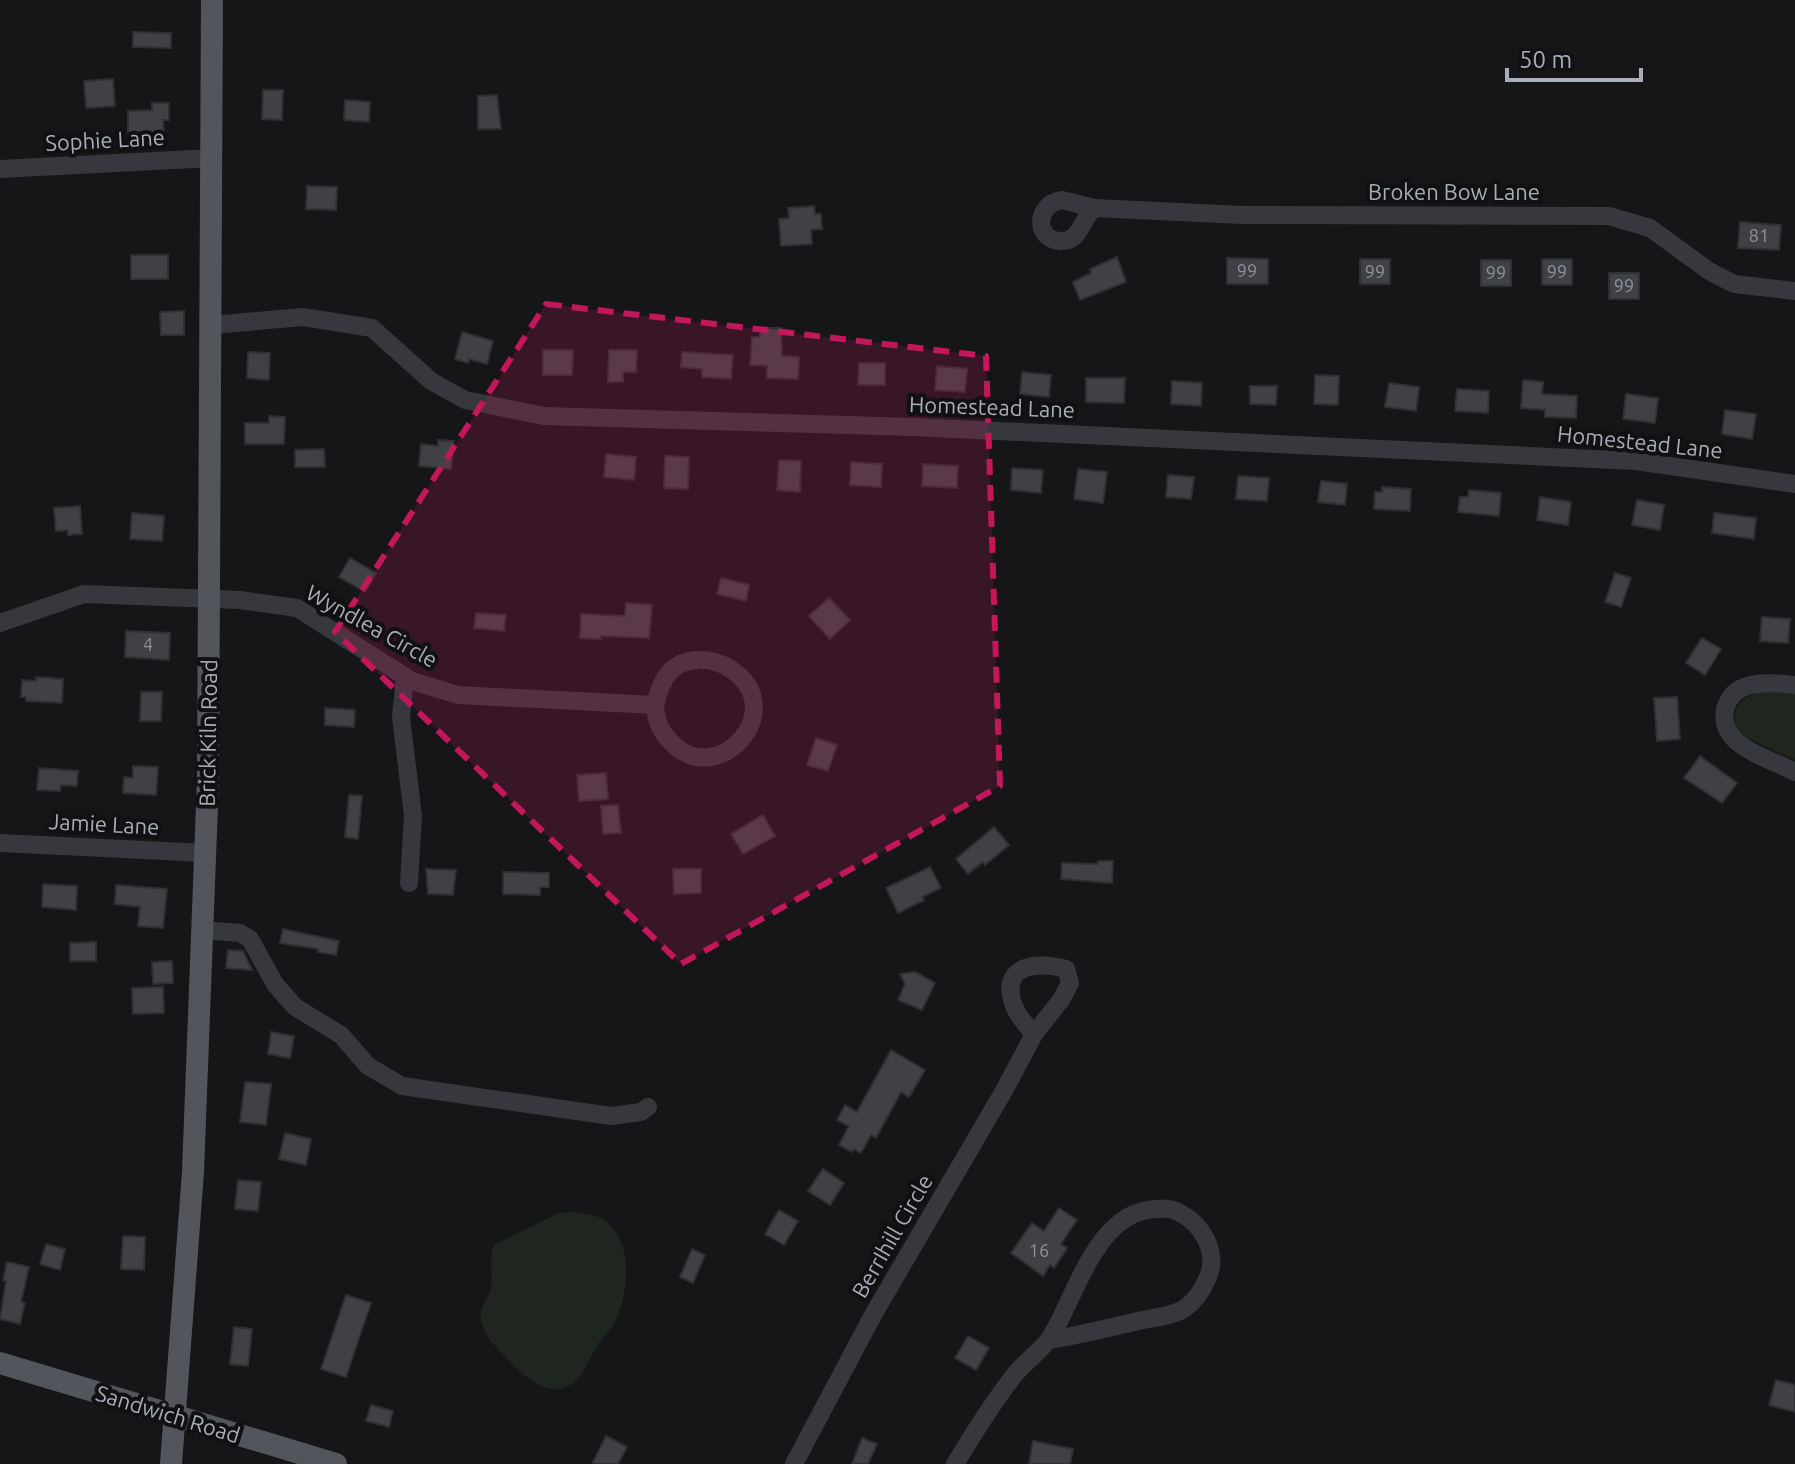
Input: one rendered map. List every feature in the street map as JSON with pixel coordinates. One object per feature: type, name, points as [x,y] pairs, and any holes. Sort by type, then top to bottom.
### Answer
[{"type":"main road","name":"Brick Kiln Road","points":[[171,1464],[193,1172],[205,853],[212,325],[212,0]]},
{"type":"main road","name":"Sandwich Road","points":[[0,1363],[336,1464]]},
{"type":"street","name":"Sophie Lane","points":[[0,169],[213,158]]},
{"type":"street","name":"Broken Bow Lane","points":[[1094,208],[1242,215],[1609,216],[1650,228],[1709,271],[1734,284],[1795,291]]},
{"type":"street","name":"Homestead Lane","points":[[212,325],[303,317],[372,328],[431,381],[465,400],[544,416],[930,428],[1636,461],[1795,484]]},
{"type":"street","points":[[0,623],[84,594],[209,599]]},
{"type":"street","name":"Wyndlea Circle","points":[[209,599],[297,608],[412,681],[458,695],[655,705]]},
{"type":"street","points":[[696,659],[714,660],[734,671],[751,692],[755,713],[749,732],[735,745],[721,754],[698,759],[679,751],[661,732],[655,705],[663,680],[672,669],[696,659]]},
{"type":"street","points":[[405,677],[401,717],[413,816],[409,883]]},
{"type":"street","points":[[1795,685],[1761,683],[1746,686],[1727,703],[1724,716],[1734,740],[1795,772]]},
{"type":"street","name":"Jamie Lane","points":[[0,843],[205,853]]},
{"type":"street","points":[[202,930],[240,933],[250,939],[275,984],[295,1007],[341,1035],[368,1066],[402,1086],[611,1116],[641,1112],[648,1107]]},
{"type":"street","name":"BerrIhill Circle","points":[[794,1464],[873,1315],[1034,1034]]},
{"type":"street","points":[[955,1464],[1017,1372],[1049,1340],[1094,1253],[1112,1229],[1146,1209],[1163,1208],[1179,1212],[1198,1226],[1207,1239],[1212,1258],[1208,1277],[1182,1311],[1097,1332],[1049,1340]]},
{"type":"highlighted area","points":[[546,304],[986,356],[1000,786],[681,964],[335,632]]},
{"type":"shaded area","points":[[1766,691],[1795,694],[1795,760],[1747,738],[1735,728],[1735,713],[1741,702]]},
{"type":"shaded area","points":[[559,1213],[599,1217],[615,1231],[625,1255],[626,1282],[616,1320],[582,1373],[571,1385],[554,1389],[532,1381],[495,1346],[482,1323],[481,1310],[491,1289],[494,1245]]},
{"type":"building","points":[[133,32],[171,33],[171,48],[133,47]]},
{"type":"building","points":[[113,79],[115,106],[86,108],[84,81]]},
{"type":"building","points":[[263,90],[283,90],[282,120],[262,119]]},
{"type":"building","points":[[497,95],[501,129],[478,129],[478,96]]},
{"type":"building","points":[[345,100],[370,102],[369,122],[344,120]]},
{"type":"building","points":[[152,103],[169,103],[169,120],[163,120],[164,132],[128,133],[128,111],[152,110]]},
{"type":"building","points":[[307,186],[337,187],[336,210],[306,209]]},
{"type":"building","points":[[814,206],[815,214],[821,214],[822,229],[811,230],[812,244],[781,246],[779,219],[789,218],[788,208]]},
{"type":"building","points":[[1740,222],[1781,225],[1779,250],[1738,248]]},
{"type":"building","points":[[131,255],[168,255],[168,279],[131,279]]},
{"type":"building","points":[[1117,257],[1126,282],[1080,300],[1073,282],[1091,273],[1090,269]]},
{"type":"building","points":[[1227,258],[1268,259],[1268,284],[1227,284]]},
{"type":"building","points":[[1360,259],[1390,259],[1390,284],[1360,284]]},
{"type":"building","points":[[1542,259],[1572,259],[1572,285],[1542,285]]},
{"type":"building","points":[[1481,260],[1511,260],[1511,286],[1481,286]]},
{"type":"building","points":[[1609,273],[1639,273],[1639,299],[1609,299]]},
{"type":"building","points":[[184,311],[184,335],[161,335],[160,312]]},
{"type":"building","points":[[760,328],[781,328],[782,356],[799,357],[798,379],[767,378],[767,366],[750,365],[752,337],[760,337]]},
{"type":"building","points":[[462,332],[493,341],[487,364],[455,359]]},
{"type":"building","points":[[543,350],[573,350],[572,375],[543,375]]},
{"type":"building","points":[[609,350],[637,350],[636,372],[623,372],[623,382],[608,382]]},
{"type":"building","points":[[248,352],[270,353],[269,380],[247,378]]},
{"type":"building","points":[[682,352],[733,355],[731,379],[702,377],[702,369],[681,367]]},
{"type":"building","points":[[859,363],[885,363],[885,385],[858,385]]},
{"type":"building","points":[[937,366],[967,369],[965,392],[935,390]]},
{"type":"building","points":[[1022,372],[1051,375],[1049,397],[1020,394]]},
{"type":"building","points":[[1315,375],[1339,376],[1338,405],[1314,404]]},
{"type":"building","points":[[1086,378],[1125,378],[1124,403],[1086,402]]},
{"type":"building","points":[[1523,380],[1543,382],[1542,394],[1577,396],[1576,418],[1545,417],[1545,410],[1521,408]]},
{"type":"building","points":[[1172,381],[1202,383],[1201,406],[1171,404]]},
{"type":"building","points":[[1389,383],[1419,387],[1416,411],[1385,407]]},
{"type":"building","points":[[1250,386],[1277,386],[1276,405],[1250,404]]},
{"type":"building","points":[[1457,389],[1489,391],[1488,413],[1455,411]]},
{"type":"building","points":[[1626,394],[1658,398],[1655,423],[1623,419]]},
{"type":"building","points":[[1725,410],[1756,414],[1752,439],[1722,434]]},
{"type":"building","points":[[269,416],[285,417],[284,444],[245,444],[245,423],[269,423]]},
{"type":"building","points":[[438,440],[454,441],[451,469],[419,466],[421,444],[438,446]]},
{"type":"building","points":[[324,449],[325,467],[295,467],[295,450]]},
{"type":"building","points":[[606,454],[636,457],[634,480],[604,477]]},
{"type":"building","points":[[665,456],[689,457],[688,489],[664,488]]},
{"type":"building","points":[[779,460],[801,461],[800,492],[777,490]]},
{"type":"building","points":[[851,462],[882,464],[881,487],[850,485]]},
{"type":"building","points":[[923,464],[958,466],[957,488],[922,486]]},
{"type":"building","points":[[1012,468],[1043,470],[1041,493],[1011,490]]},
{"type":"building","points":[[1078,469],[1107,472],[1103,503],[1074,499]]},
{"type":"building","points":[[1168,475],[1194,477],[1191,499],[1166,497]]},
{"type":"building","points":[[1238,476],[1269,478],[1267,501],[1236,499]]},
{"type":"building","points":[[1321,481],[1347,484],[1345,505],[1318,502]]},
{"type":"building","points":[[1382,487],[1411,489],[1410,511],[1374,509],[1375,492],[1382,492]]},
{"type":"building","points":[[1469,490],[1501,493],[1499,516],[1458,512],[1460,497],[1468,497]]},
{"type":"building","points":[[1540,497],[1571,502],[1568,525],[1537,520]]},
{"type":"building","points":[[1637,500],[1664,505],[1660,530],[1632,525]]},
{"type":"building","points":[[80,506],[82,534],[68,535],[68,530],[56,531],[54,508]]},
{"type":"building","points":[[132,513],[164,516],[162,541],[130,539]]},
{"type":"building","points":[[1714,513],[1756,518],[1754,539],[1712,533]]},
{"type":"building","points":[[350,558],[376,573],[365,592],[339,577]]},
{"type":"building","points":[[1615,573],[1631,578],[1621,607],[1605,602]]},
{"type":"building","points":[[721,578],[749,585],[746,601],[717,594]]},
{"type":"building","points":[[829,598],[850,620],[830,639],[809,616]]},
{"type":"building","points":[[626,603],[652,605],[649,638],[580,638],[581,614],[625,616]]},
{"type":"building","points":[[476,613],[506,615],[504,631],[474,628]]},
{"type":"building","points":[[1762,617],[1790,619],[1788,643],[1760,641]]},
{"type":"building","points":[[126,631],[170,633],[169,660],[125,657]]},
{"type":"building","points":[[1702,638],[1721,649],[1705,675],[1686,663]]},
{"type":"building","points":[[36,677],[63,679],[62,703],[26,701],[26,697],[21,697],[22,680],[36,681]]},
{"type":"building","points":[[141,692],[162,692],[161,721],[140,721]]},
{"type":"building","points":[[1677,697],[1680,739],[1657,741],[1654,698]]},
{"type":"building","points":[[325,708],[355,710],[354,727],[325,725]]},
{"type":"building","points":[[816,738],[837,745],[828,771],[807,765]]},
{"type":"building","points":[[1700,756],[1737,783],[1722,803],[1684,778]]},
{"type":"building","points":[[133,766],[158,767],[156,795],[123,793],[124,777],[133,778]]},
{"type":"building","points":[[39,768],[78,771],[77,786],[61,785],[60,791],[37,790]]},
{"type":"building","points":[[606,773],[608,799],[579,801],[577,775]]},
{"type":"building","points":[[349,795],[362,796],[358,839],[345,837]]},
{"type":"building","points":[[618,805],[621,833],[603,834],[601,806]]},
{"type":"building","points":[[763,815],[775,836],[743,854],[731,834]]},
{"type":"building","points":[[994,827],[1009,845],[985,865],[983,862],[968,874],[956,859]]},
{"type":"building","points":[[1098,861],[1113,861],[1112,883],[1061,879],[1062,863],[1098,864]]},
{"type":"building","points":[[930,867],[941,888],[898,913],[886,888]]},
{"type":"building","points":[[426,869],[456,870],[453,895],[428,894]]},
{"type":"building","points":[[673,869],[701,869],[701,893],[674,894]]},
{"type":"building","points":[[503,872],[549,873],[549,887],[540,887],[540,895],[503,894]]},
{"type":"building","points":[[43,884],[77,886],[76,910],[42,907]]},
{"type":"building","points":[[116,885],[167,889],[163,928],[138,926],[140,907],[115,904]]},
{"type":"building","points":[[283,929],[339,941],[336,955],[280,943]]},
{"type":"building","points":[[96,942],[96,961],[70,961],[70,943]]},
{"type":"building","points":[[228,950],[243,951],[252,970],[226,968]]},
{"type":"building","points":[[172,961],[173,983],[153,984],[152,962]]},
{"type":"building","points":[[915,972],[935,983],[922,1010],[898,1000],[905,984],[900,974]]},
{"type":"building","points":[[163,987],[164,1013],[133,1014],[132,988]]},
{"type":"building","points":[[271,1032],[294,1036],[290,1058],[268,1054]]},
{"type":"building","points":[[891,1050],[925,1070],[909,1097],[901,1092],[876,1138],[871,1135],[861,1153],[854,1149],[852,1152],[839,1145],[849,1126],[837,1120],[845,1105],[857,1112]]},
{"type":"building","points":[[245,1082],[271,1084],[266,1125],[240,1122]]},
{"type":"building","points":[[285,1133],[311,1139],[306,1165],[279,1159]]},
{"type":"building","points":[[823,1169],[844,1183],[830,1205],[808,1191]]},
{"type":"building","points":[[238,1180],[261,1182],[258,1211],[235,1209]]},
{"type":"building","points":[[1059,1208],[1077,1220],[1061,1244],[1067,1248],[1054,1268],[1050,1265],[1043,1276],[1011,1253],[1032,1223],[1044,1231]]},
{"type":"building","points":[[779,1210],[798,1221],[784,1245],[765,1234]]},
{"type":"building","points":[[123,1236],[145,1237],[144,1270],[121,1269]]},
{"type":"building","points":[[46,1244],[65,1249],[60,1270],[40,1264]]},
{"type":"building","points":[[692,1249],[705,1255],[693,1283],[680,1277]]},
{"type":"building","points":[[7,1262],[29,1267],[21,1302],[25,1303],[20,1324],[0,1319]]},
{"type":"building","points":[[346,1295],[371,1303],[346,1377],[321,1369]]},
{"type":"building","points":[[234,1327],[252,1329],[248,1366],[230,1364]]},
{"type":"building","points":[[968,1336],[989,1348],[976,1370],[955,1358]]},
{"type":"building","points":[[1776,1380],[1795,1385],[1795,1412],[1769,1405]]},
{"type":"building","points":[[371,1405],[393,1411],[389,1427],[366,1421]]},
{"type":"building","points":[[606,1436],[627,1447],[618,1464],[592,1464]]},
{"type":"building","points":[[862,1438],[877,1444],[868,1464],[852,1464]]},
{"type":"building","points":[[1033,1441],[1073,1449],[1070,1464],[1029,1464]]}]
